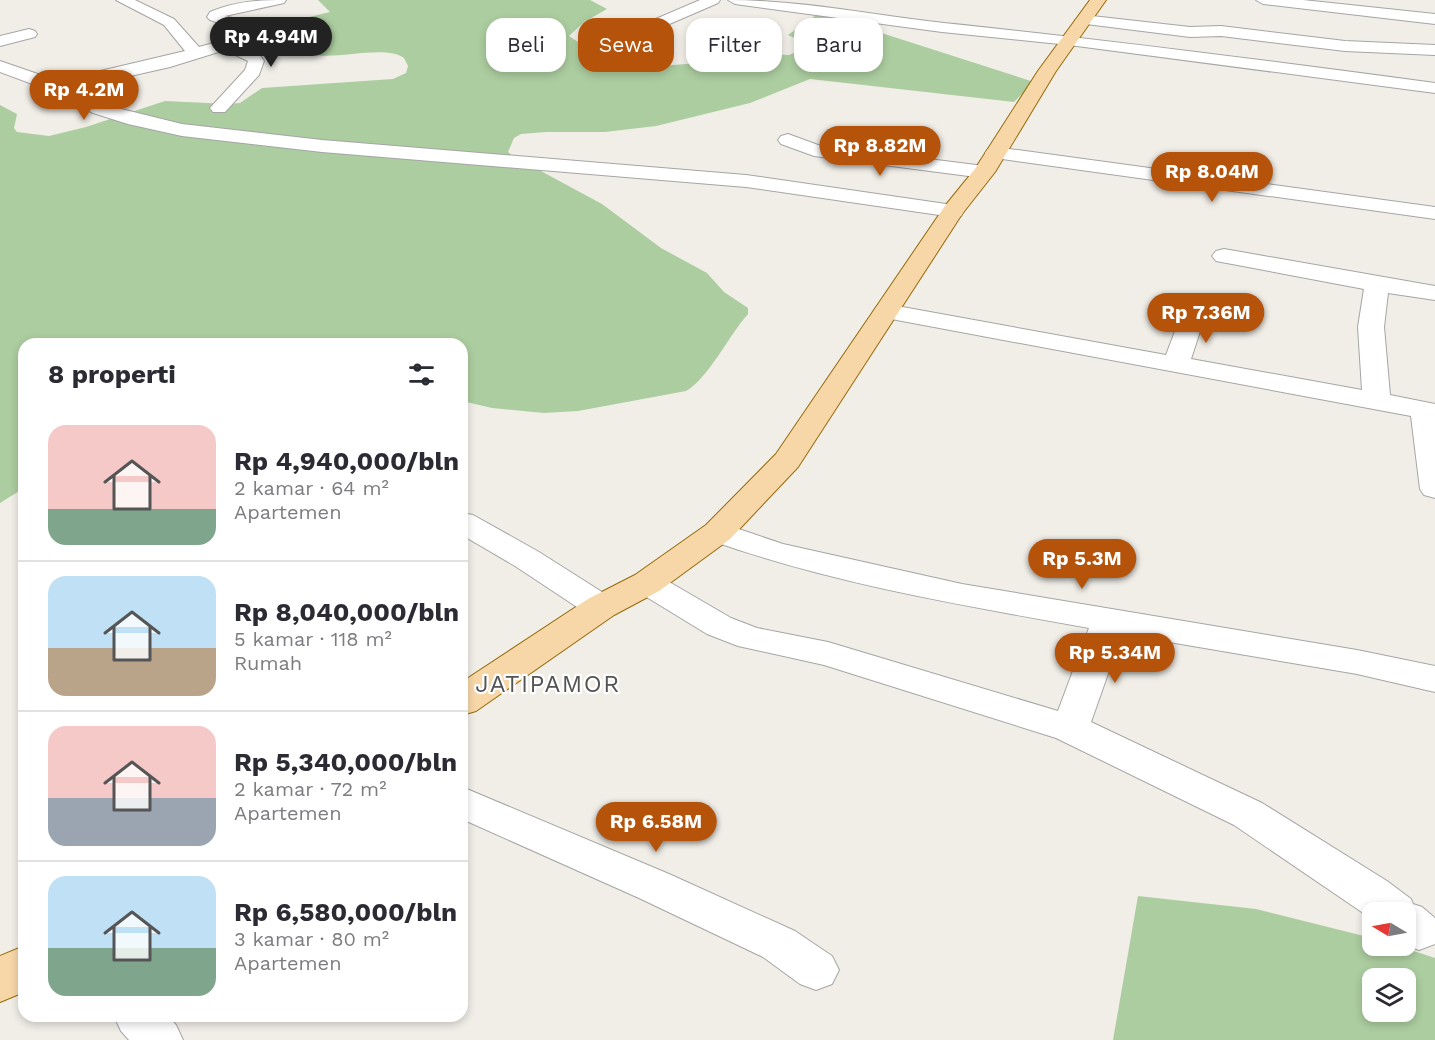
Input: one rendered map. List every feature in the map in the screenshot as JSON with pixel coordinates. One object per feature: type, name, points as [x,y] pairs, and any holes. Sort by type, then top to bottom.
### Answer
[{"type":"main road","points":[[468,697],[601,607],[647,583],[718,532],[787,460],[953,211],[1076,37]]},
{"type":"main road","points":[[0,981],[18,970]]},
{"type":"street","points":[[123,0],[169,22],[195,53]]},
{"type":"street","points":[[57,87],[164,63],[259,35],[263,32],[221,20],[215,15],[227,10],[279,0]]},
{"type":"street","points":[[671,18],[713,0]]},
{"type":"street","points":[[735,0],[942,27],[1076,37],[1435,88]]},
{"type":"street","points":[[1263,0],[1435,19]]},
{"type":"street","points":[[1363,12],[1380,0]]},
{"type":"street","points":[[1076,37],[1221,30],[1345,46],[1435,50]]},
{"type":"street","points":[[0,41],[29,34]]},
{"type":"street","points":[[219,108],[253,71],[256,61],[251,55],[226,44]]},
{"type":"street","points":[[0,66],[57,87],[99,109],[135,120],[182,130],[322,146],[746,181],[953,211]]},
{"type":"street","points":[[788,140],[822,151],[989,163],[1435,213]]},
{"type":"street","points":[[1224,256],[1435,293]]},
{"type":"street","points":[[1377,284],[1371,327],[1377,402]]},
{"type":"street","points":[[1176,365],[1195,310]]},
{"type":"street","points":[[886,311],[1430,411],[1435,489]]},
{"type":"street","points":[[468,525],[527,559],[601,607]]},
{"type":"street","points":[[718,532],[774,552],[962,595],[1357,662],[1435,679]]},
{"type":"street","points":[[647,583],[719,626],[750,638],[828,654],[1070,728],[1248,814],[1382,902]]},
{"type":"street","points":[[1070,728],[1108,621]]},
{"type":"street","points":[[468,805],[654,886],[779,945],[816,970]]},
{"type":"street","points":[[143,1022],[159,1040]]},
{"type":"green space","points":[[318,0],[590,0],[607,9],[591,18],[578,18],[578,28],[569,36],[578,42],[578,72],[674,72],[674,65],[686,64],[686,72],[782,72],[782,55],[794,53],[794,72],[883,72],[883,34],[1034,82],[1014,102],[810,79],[750,103],[656,126],[605,132],[521,134],[514,138],[508,152],[513,156],[602,204],[661,248],[707,273],[724,292],[748,308],[748,314],[710,367],[686,391],[578,411],[544,413],[492,408],[468,402],[468,338],[18,338],[18,492],[0,503],[0,105],[17,114],[14,128],[17,132],[49,136],[86,127],[165,101],[240,103],[262,88],[393,79],[406,73],[408,66],[404,58],[396,54],[372,52],[319,56],[308,54],[302,45],[300,32],[280,24],[330,12]]},
{"type":"green space","points":[[819,13],[835,18],[812,18]]},
{"type":"green space","points":[[1138,896],[1256,909],[1362,936],[1362,956],[1416,956],[1416,952],[1435,958],[1435,1040],[1113,1040]]},
{"type":"district","name":"JATIPAMOR","points":[[548,684]]}]
